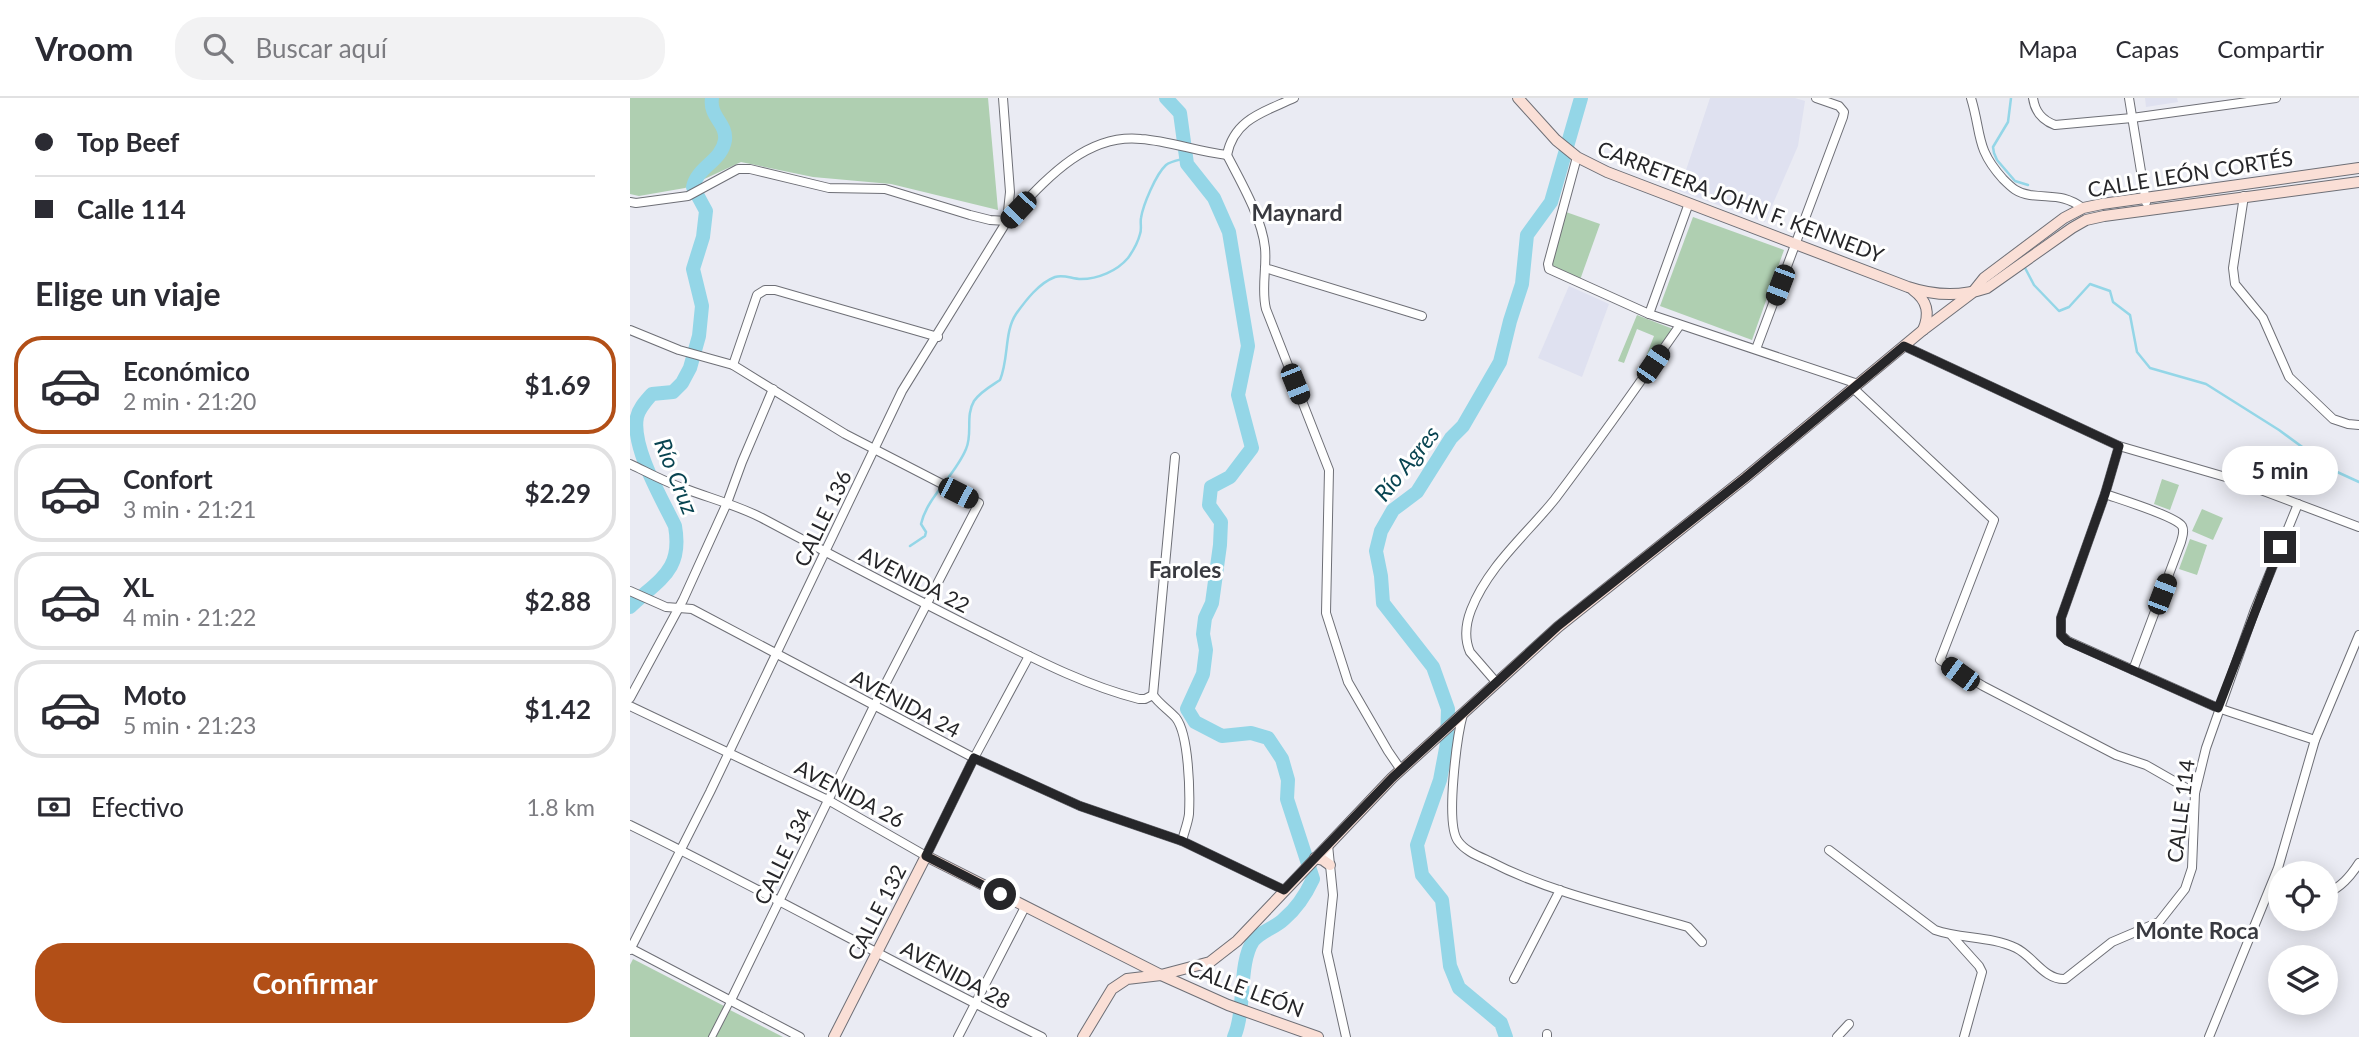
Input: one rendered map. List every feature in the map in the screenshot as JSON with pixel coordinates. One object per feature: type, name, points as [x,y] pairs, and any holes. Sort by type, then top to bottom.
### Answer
[{"type":"main road","name":"CARRETERA JOHN F. KENNEDY","points":[[1518,98],[1556,140],[1606,172],[1908,287],[1939,295],[1972,293]]},
{"type":"main road","name":"CALLE LEÓN CORTÉS","points":[[1127,979],[1185,969],[1210,962],[1223,953],[1401,770],[1558,626],[1972,293],[1981,280],[2056,224],[2082,208],[2359,168]]},
{"type":"main road","name":"CALLE LEÓN CORTÉS","points":[[1972,293],[1987,288],[2086,220],[2359,182]]},
{"type":"main road","points":[[1939,295],[1981,280]]},
{"type":"main road","points":[[1908,287],[1924,300],[1928,310],[1923,330]]},
{"type":"main road","name":"AVENIDA 26","points":[[926,856],[1161,975]]},
{"type":"main road","name":"CALLE 132","points":[[834,1037],[926,856]]},
{"type":"main road","points":[[1314,859],[1323,860],[1330,865]]},
{"type":"main road","points":[[1083,1037],[1112,989],[1127,979],[1132,969],[1129,958]]},
{"type":"main road","points":[[1182,984],[1180,979],[1185,969]]},
{"type":"main road","name":"CALLE LEÓN","points":[[1161,975],[1228,1006],[1318,1037]]},
{"type":"street","name":"CALLE 136","points":[[630,948],[876,450],[902,391],[938,337],[1007,221],[1010,192],[1003,98]]},
{"type":"street","points":[[1294,98],[1256,115],[1237,129],[1227,155],[1264,237],[1266,309],[1329,470],[1326,613],[1348,682],[1401,770]]},
{"type":"street","points":[[1756,349],[1844,112],[1839,106],[1816,98]]},
{"type":"street","points":[[1971,98],[1979,141],[1986,160],[2012,189],[2027,194],[2067,198],[2082,208]]},
{"type":"street","points":[[2033,98],[2036,112],[2046,122],[2055,125],[2132,118],[2276,98]]},
{"type":"street","points":[[2129,98],[2147,210]]},
{"type":"street","points":[[630,202],[688,196],[738,169],[750,169],[829,188],[885,189],[990,220],[1007,221],[1028,198],[1072,159],[1111,139],[1141,139],[1227,155]]},
{"type":"street","points":[[1574,154],[1549,269],[1650,314],[1856,386],[1994,520],[1940,660],[1995,693],[2116,755],[2147,765],[2196,793]]},
{"type":"street","points":[[1010,192],[1018,197],[1028,198]]},
{"type":"street","points":[[2244,196],[2233,268],[2235,284],[2263,318],[2289,377],[2333,419],[2359,425]]},
{"type":"street","points":[[1650,314],[1689,204]]},
{"type":"street","points":[[1265,268],[1422,316]]},
{"type":"street","points":[[733,365],[757,295],[765,290],[775,290],[938,337]]},
{"type":"street","points":[[1496,682],[1469,652],[1467,646],[1467,625],[1479,593],[1506,554],[1553,501],[1680,325]]},
{"type":"street","points":[[630,330],[679,350],[733,365],[876,450]]},
{"type":"street","points":[[1904,346],[2119,446],[2229,478],[2359,527]]},
{"type":"street","points":[[630,698],[678,608],[727,503],[773,389]]},
{"type":"street","points":[[2119,446],[2060,626],[2061,635],[2067,641],[2218,708],[2315,740]]},
{"type":"street","name":"CALLE 134","points":[[712,1037],[874,706],[979,503],[876,450]]},
{"type":"street","points":[[1175,457],[1153,695],[1161,706],[1176,718],[1183,733],[1189,816],[1182,841]]},
{"type":"street","name":"AVENIDA 22","points":[[630,464],[663,480],[759,517],[824,553],[1029,656],[1115,693],[1139,699],[1153,695]]},
{"type":"street","points":[[2105,494],[2171,518],[2181,524],[2184,531],[2133,670]]},
{"type":"street","name":"CALLE 114","points":[[1952,936],[1998,941],[2016,948],[2053,978],[2066,979],[2112,942],[2159,922],[2166,915],[2185,890],[2192,868],[2199,772],[2218,708],[2298,504]]},
{"type":"street","name":"AVENIDA 24","points":[[630,591],[645,600],[666,607],[692,609],[974,758],[1080,806],[1182,841],[1284,890]]},
{"type":"street","points":[[2283,861],[2315,740],[2359,635]]},
{"type":"street","name":"CALLE 132","points":[[926,856],[974,758],[1029,656]]},
{"type":"street","name":"AVENIDA 26","points":[[630,706],[828,800],[926,856]]},
{"type":"street","points":[[1460,715],[1452,827],[1457,840],[1466,850],[1512,873],[1560,890],[1688,928],[1702,942]]},
{"type":"street","name":"AVENIDA 28","points":[[630,825],[1042,1037]]},
{"type":"street","points":[[1328,845],[1333,895],[1327,952],[1346,1037]]},
{"type":"street","points":[[1829,850],[1935,930],[1952,936],[1979,966],[1982,972],[1964,1037]]},
{"type":"street","points":[[2338,888],[2359,863]]},
{"type":"street","points":[[1514,979],[1560,890]]},
{"type":"street","points":[[2209,1037],[2268,899]]},
{"type":"street","points":[[958,1037],[1025,907]]},
{"type":"street","points":[[630,948],[800,1037]]},
{"type":"street","points":[[1837,1037],[1849,1024]]},
{"type":"shaded area","points":[[1710,98],[1795,98],[1805,101],[1798,146],[1765,222],[1679,191]]},
{"type":"shaded area","points":[[2145,98],[2177,98],[2178,102],[2146,107]]},
{"type":"shaded area","points":[[1569,286],[1609,304],[1582,377],[1538,358]]},
{"type":"green space","points":[[630,98],[988,98],[998,210],[891,184],[813,177],[741,162],[685,188],[639,196],[630,194]]},
{"type":"green space","points":[[1566,212],[1600,224],[1580,280],[1550,267]]},
{"type":"green space","points":[[1693,217],[1784,250],[1752,340],[1660,306]]},
{"type":"green space","points":[[1637,315],[1673,329],[1640,372],[1654,336],[1637,329],[1624,363],[1618,361]]},
{"type":"green space","points":[[2162,479],[2179,485],[2170,510],[2154,504]]},
{"type":"green space","points":[[2202,509],[2223,518],[2213,540],[2192,531]]},
{"type":"green space","points":[[2190,539],[2207,545],[2197,575],[2179,569]]},
{"type":"green space","points":[[633,959],[726,1007],[710,1037],[630,1037],[630,965]]},
{"type":"green space","points":[[730,1010],[783,1037],[716,1037]]},
{"type":"waterway","name":"Río Cruz","points":[[630,607],[666,573],[675,554],[675,526],[643,458],[636,429],[641,408],[652,394],[673,392],[682,383],[690,368],[699,336],[702,306],[693,269],[703,237],[706,211],[693,187],[699,174],[719,153],[725,140],[725,134],[713,110],[712,98]]},
{"type":"waterway","points":[[1166,98],[1180,113],[1187,164],[1214,198],[1229,232],[1248,346],[1238,395],[1252,448],[1230,477],[1211,487],[1209,505],[1221,522],[1220,545],[1212,603],[1205,618],[1203,634],[1206,650],[1203,674],[1187,709],[1195,722],[1222,736],[1251,733],[1268,738],[1282,759],[1288,780],[1287,799],[1313,879],[1288,915],[1253,941],[1245,962],[1240,1014],[1234,1037]]},
{"type":"waterway","name":"Río Agres","points":[[1506,1037],[1501,1023],[1459,988],[1450,966],[1442,900],[1422,875],[1417,845],[1440,780],[1447,743],[1448,709],[1433,667],[1383,603],[1376,551],[1381,531],[1393,510],[1417,492],[1451,438],[1463,426],[1500,362],[1522,284],[1527,235],[1551,202],[1581,98]]},
{"type":"waterway","points":[[2011,98],[2008,122],[1993,147],[1994,153],[2015,181],[2028,185]]},
{"type":"waterway","points":[[910,546],[925,536],[926,532],[921,524],[924,514],[966,449],[974,401],[1000,380],[1010,329],[1016,314],[1033,293],[1055,277],[1094,278],[1124,263],[1138,240],[1144,205],[1158,175],[1168,164],[1186,158]]},
{"type":"waterway","points":[[2024,266],[2034,285],[2059,311],[2069,307],[2090,284],[2110,291],[2113,302],[2130,315],[2137,352],[2150,368],[2206,384],[2279,430],[2335,471],[2359,482]]},
{"type":"district","name":"Maynard","points":[[1297,212]]},
{"type":"district","name":"Faroles","points":[[1185,569]]},
{"type":"district","name":"Monte Roca","points":[[2197,930]]},
{"type":"route","points":[[1000,894],[926,856],[974,758],[1115,820],[1182,841],[1284,890],[1392,778],[1558,626],[1745,478],[1904,346],[2119,446],[2061,618],[2061,635],[2067,641],[2218,708],[2280,547]]}]
